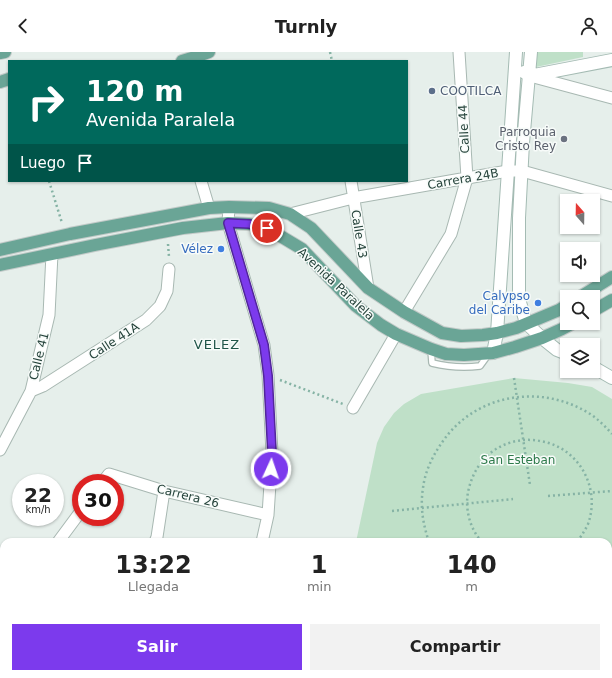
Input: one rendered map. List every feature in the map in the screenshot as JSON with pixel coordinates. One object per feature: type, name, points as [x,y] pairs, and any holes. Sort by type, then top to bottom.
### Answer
[{"type":"main road","points":[[0,53],[5,52]]},
{"type":"main road","points":[[186,60],[209,52]]},
{"type":"main road","points":[[491,354],[497,333],[516,52]]},
{"type":"main road","points":[[531,52],[523,143],[519,218],[519,299],[526,323],[542,338],[560,351]]},
{"type":"main road","points":[[515,65],[529,76],[612,60]]},
{"type":"main road","name":"Avenida Paralela","points":[[0,250],[66,235],[209,208],[269,208],[290,214],[311,228],[368,288],[404,312],[442,333],[461,336],[497,333],[516,328],[560,309]]},
{"type":"main road","name":"Avenida Paralela","points":[[0,265],[183,228],[228,223],[249,224],[267,228],[302,249],[356,306],[381,325],[396,334],[431,349],[446,354],[491,354],[542,338],[560,330]]},
{"type":"main road","points":[[591,290],[612,277]]},
{"type":"main road","points":[[600,307],[612,300]]},
{"type":"main road","points":[[600,371],[612,378]]},
{"type":"street","name":"Calle 44","points":[[404,312],[451,234],[467,178],[459,52]]},
{"type":"street","points":[[529,76],[612,98]]},
{"type":"street","name":"Carrera 24B","points":[[290,214],[354,198],[508,171],[522,171],[612,196]]},
{"type":"street","points":[[201,182],[209,208]]},
{"type":"street","name":"Calle 43","points":[[351,182],[368,288]]},
{"type":"street","points":[[229,207],[228,223],[264,345],[268,376],[272,453],[268,515],[263,538]]},
{"type":"street","name":"Calle 41","points":[[0,450],[31,391],[49,315],[52,254]]},
{"type":"street","name":"Calle 41A","points":[[31,391],[43,386],[146,320],[160,306],[167,291],[169,269]]},
{"type":"street","points":[[353,408],[396,334]]},
{"type":"street","name":"Carrera 26","points":[[124,479],[164,491],[268,515]]},
{"type":"street","points":[[157,538],[164,491]]},
{"type":"street","points":[[61,538],[72,523]]},
{"type":"path","points":[[49,182],[66,235]]},
{"type":"path","points":[[167,231],[169,269]]},
{"type":"path","points":[[268,376],[353,408]]},
{"type":"path","points":[[514,378],[530,485]]},
{"type":"path","points":[[428,538],[424,528],[422,508],[423,488],[428,468],[436,450],[448,434],[462,420],[479,409],[497,401],[517,397],[535,396],[554,399],[572,404],[588,413],[603,424],[612,434]]},
{"type":"path","points":[[478,538],[472,528],[468,516],[467,504],[470,481],[475,470],[491,453],[501,447],[512,442],[534,440],[544,441],[554,445],[572,456],[579,464],[589,482],[592,503],[587,525],[579,538]]},
{"type":"path","points":[[548,496],[612,490]]},
{"type":"path","points":[[392,510],[513,499]]},
{"type":"green space","points":[[537,52],[583,52],[583,57],[536,67]]},
{"type":"green space","name":"San Esteban","points":[[514,378],[568,383],[592,387],[612,399],[612,538],[357,538],[377,443],[384,427],[394,413],[404,404],[421,394]]},
{"type":"place","name":"COOTILCA","points":[[432,91]]},
{"type":"place","name":"Parroquia Cristo Rey","points":[[564,139]]},
{"type":"place","name":"Vélez","points":[[221,249]]},
{"type":"place","name":"Calypso del Caribe","points":[[538,303]]},
{"type":"district","name":"VELEZ","points":[[217,344]]},
{"type":"route","points":[[267,228],[249,224],[228,223],[264,345],[268,376],[272,453],[271,469]]}]
